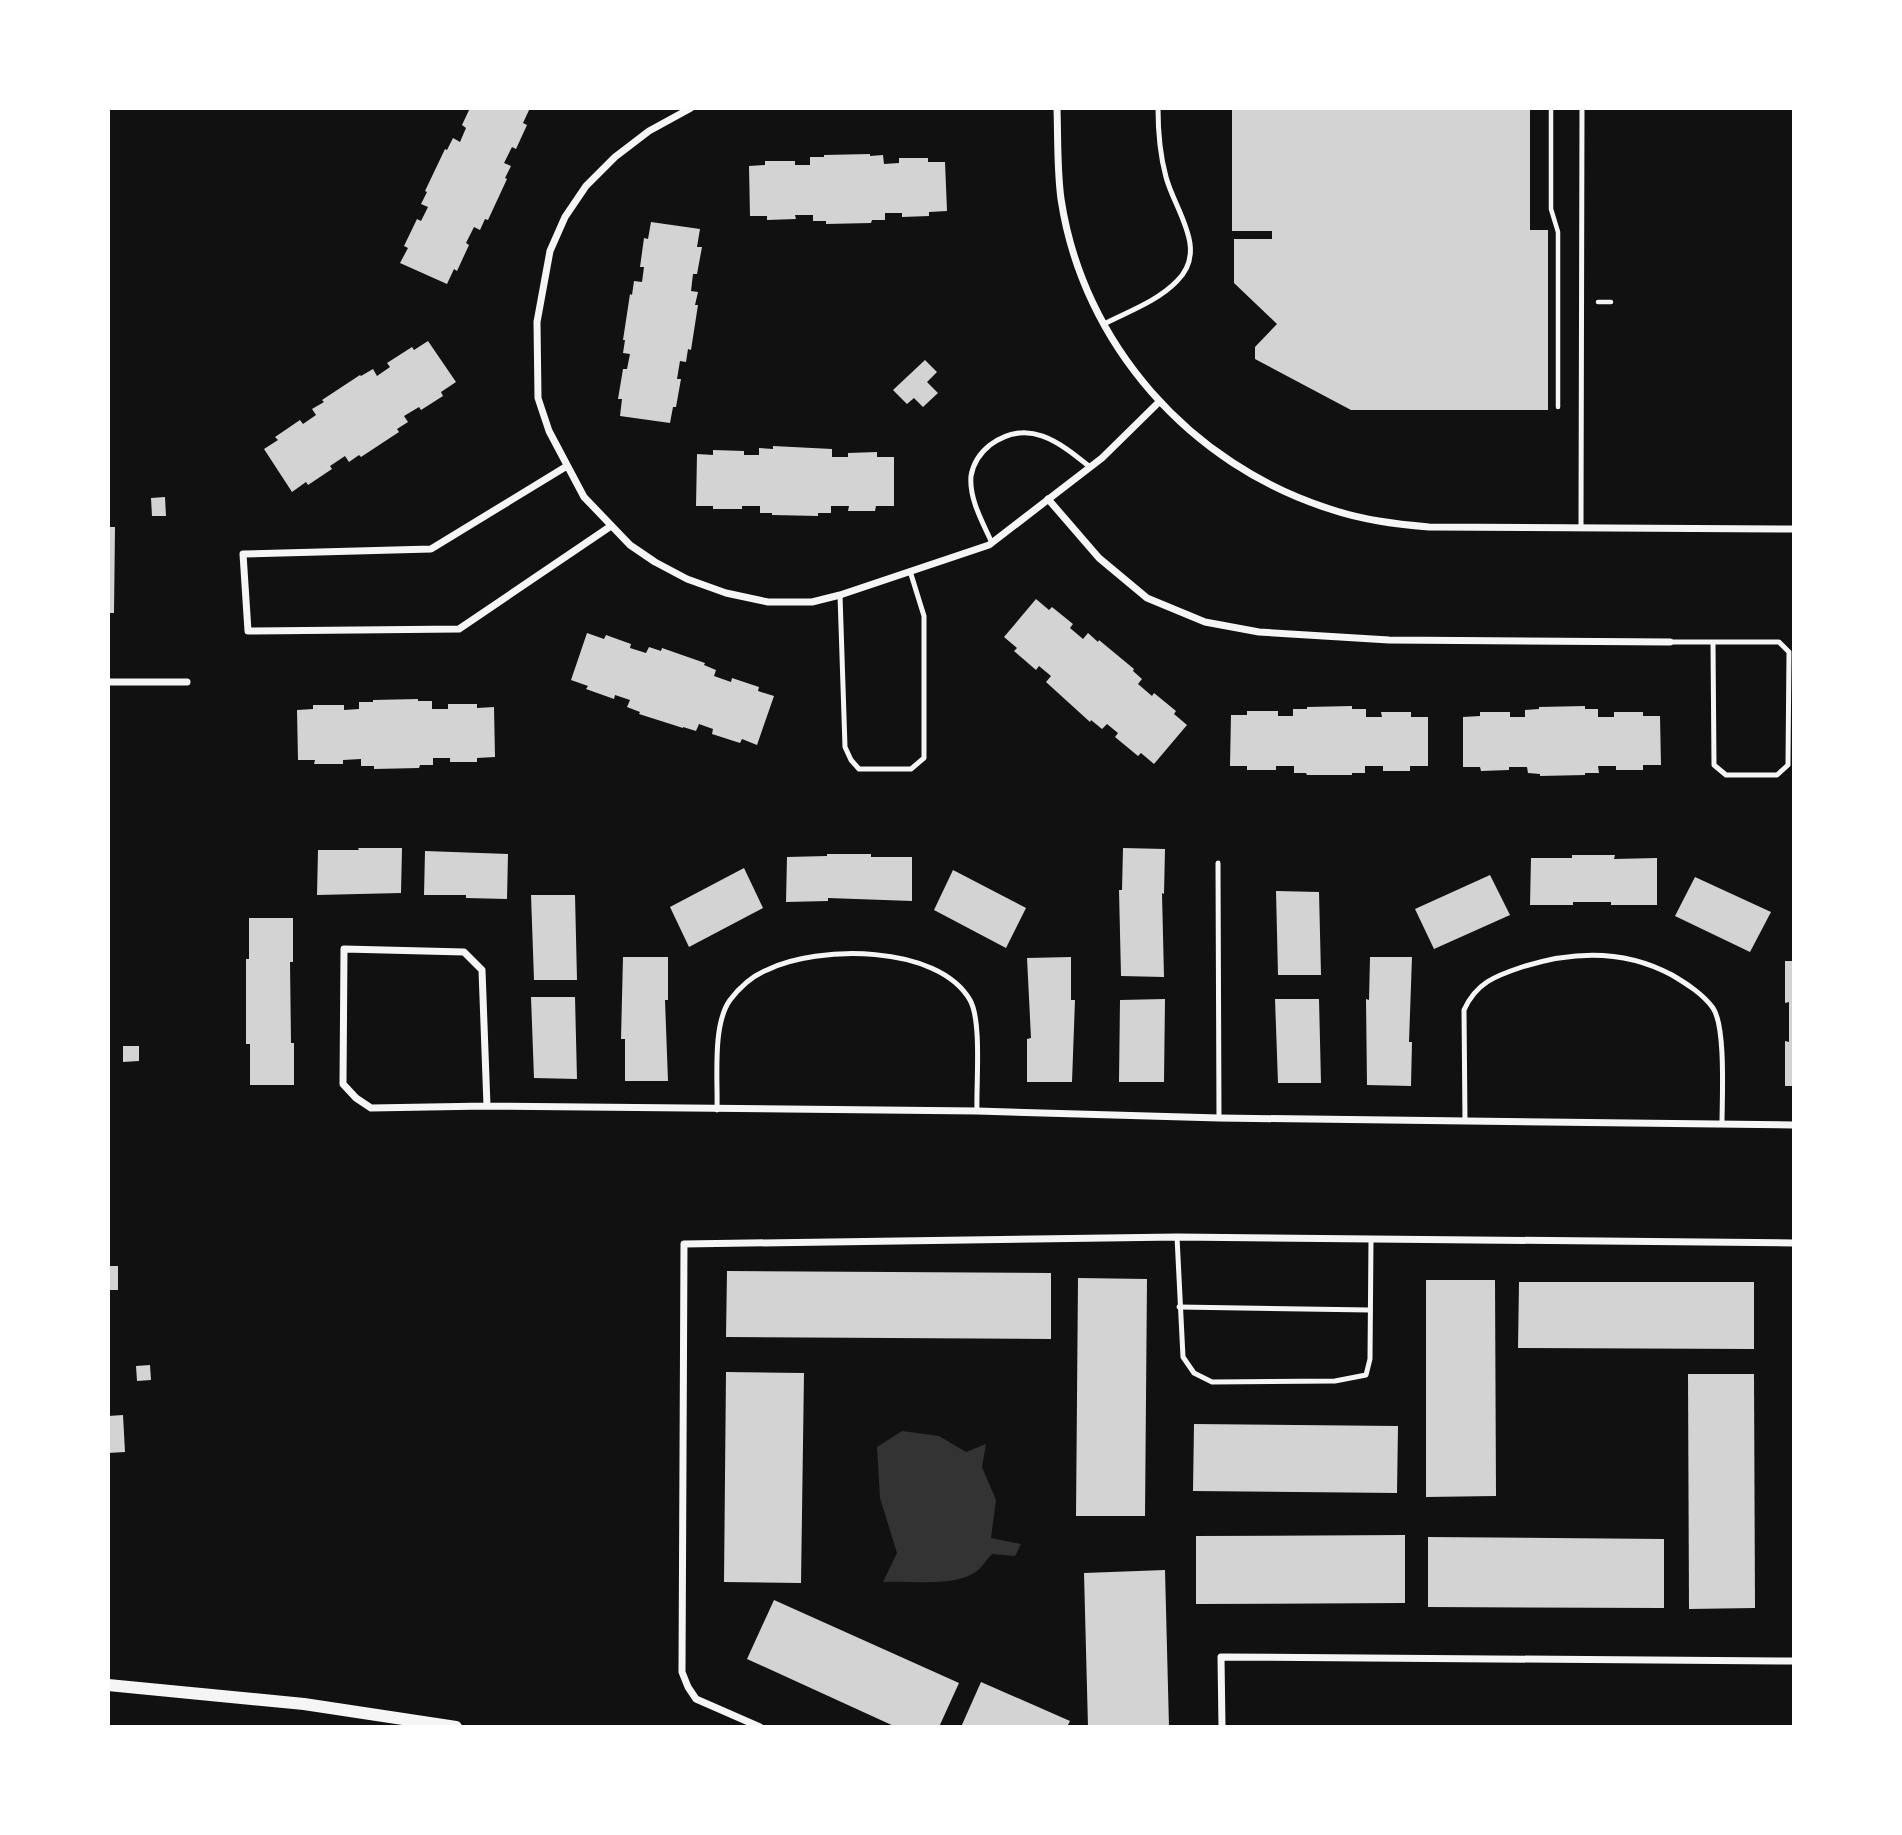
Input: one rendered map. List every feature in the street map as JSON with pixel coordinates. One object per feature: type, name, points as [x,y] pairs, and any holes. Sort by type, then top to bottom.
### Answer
[{"type":"street","points":[[691,108],[649,131],[615,157],[586,186],[565,217],[550,251],[537,322],[538,398],[549,431],[584,497],[630,545],[655,562],[687,579],[726,593],[768,602],[812,602],[840,595],[992,542],[1090,467],[1159,402]]},
{"type":"street","points":[[1057,108],[1059,172],[1064,212],[1080,271],[1104,324],[1134,372],[1159,402],[1199,438],[1245,471],[1284,492],[1329,509],[1380,522],[1429,527],[1794,529]]},
{"type":"street","points":[[567,466],[431,550],[243,554],[248,631],[459,629],[611,526]]},
{"type":"street","points":[[1048,499],[1099,558],[1147,598],[1205,622],[1259,632],[1389,640],[1670,642]]},
{"type":"street","points":[[108,682],[187,682]]},
{"type":"street","points":[[487,1106],[482,970],[464,952],[344,949],[343,1084],[356,1098],[371,1108],[487,1106],[977,1111],[1219,1118],[1794,1125]]},
{"type":"street","points":[[760,1727],[696,1699],[682,1672],[684,1244],[1177,1237],[1794,1243]]},
{"type":"street","points":[[1222,1727],[1221,1657],[1794,1661]]},
{"type":"street","points":[[108,1685],[317,1706],[456,1727]]},
{"type":"lane","points":[[1104,324],[1172,287],[1186,271],[1190,261],[1190,241],[1163,164],[1157,108]]},
{"type":"lane","points":[[1581,528],[1582,108]]},
{"type":"lane","points":[[992,542],[976,506],[971,478],[975,462],[987,448],[1006,435],[1034,433],[1062,444],[1090,467]]},
{"type":"lane","points":[[840,595],[845,747],[859,769],[911,769],[924,758],[924,616],[909,571]]},
{"type":"lane","points":[[1670,642],[1713,642],[1779,642],[1789,652],[1788,765],[1777,775],[1726,775],[1714,765],[1713,642]]},
{"type":"lane","points":[[1218,863],[1219,1118]]},
{"type":"lane","points":[[717,1110],[720,1023],[728,1002],[745,983],[766,970],[791,960],[820,955],[881,954],[934,970],[956,984],[969,998],[976,1013],[977,1111]]},
{"type":"lane","points":[[1465,1120],[1464,1010],[1471,993],[1488,981],[1546,959],[1611,955],[1638,960],[1665,971],[1690,985],[1714,1009],[1720,1027],[1722,1125]]},
{"type":"lane","points":[[1177,1237],[1183,1357],[1194,1373],[1212,1382],[1335,1381],[1366,1375],[1370,1359],[1371,1240]]},
{"type":"lane","points":[[1179,1307],[1370,1310]]},
{"type":"path","points":[[1551,108],[1551,209],[1558,232],[1558,407]]},
{"type":"shaded area","points":[[902,1431],[939,1436],[966,1452],[986,1444],[982,1467],[996,1500],[991,1538],[1021,1544],[1015,1556],[992,1554],[977,1571],[956,1580],[883,1582],[897,1553],[880,1498],[877,1447]]},
{"type":"building","points":[[470,108],[530,108],[523,123],[527,125],[516,149],[512,147],[504,163],[511,166],[488,220],[485,219],[480,230],[474,227],[457,271],[454,269],[447,284],[400,263],[408,248],[404,246],[417,219],[421,221],[428,207],[421,204],[427,192],[425,191],[445,149],[447,150],[453,138],[460,142],[466,128],[462,125]]},
{"type":"building","points":[[1232,108],[1530,108],[1530,230],[1548,230],[1548,410],[1351,410],[1255,359],[1255,347],[1277,324],[1234,283],[1234,239],[1272,239],[1272,231],[1232,231]]},
{"type":"building","points":[[883,155],[884,164],[899,163],[899,158],[928,158],[928,162],[945,162],[947,211],[929,212],[929,216],[902,217],[902,213],[885,213],[885,220],[872,220],[871,223],[826,224],[826,221],[813,221],[813,215],[795,215],[796,219],[767,220],[767,216],[750,216],[749,166],[765,165],[765,161],[795,161],[795,165],[810,165],[810,157]]},
{"type":"building","points":[[651,222],[700,229],[697,247],[702,247],[697,274],[693,274],[691,291],[698,292],[695,305],[698,305],[691,350],[688,349],[686,362],[680,361],[677,379],[681,379],[670,423],[620,416],[622,399],[618,399],[623,369],[627,369],[630,354],[623,353],[623,340],[630,294],[632,295],[634,281],[642,282],[644,267],[640,267],[644,238],[648,239]]},
{"type":"building","points":[[428,341],[456,382],[441,392],[443,396],[421,410],[419,407],[404,416],[408,422],[397,429],[399,432],[361,457],[359,455],[349,462],[345,456],[330,466],[332,469],[292,492],[264,449],[278,440],[275,437],[300,420],[303,424],[316,415],[312,409],[324,402],[322,400],[373,369],[377,376],[390,367],[387,363],[412,347],[414,350]]},
{"type":"building","points":[[925,360],[937,372],[927,382],[938,393],[923,407],[914,398],[907,404],[893,390]]},
{"type":"building","points":[[773,446],[832,449],[832,457],[848,457],[848,453],[877,452],[877,457],[894,457],[894,506],[876,506],[875,511],[848,511],[849,506],[831,506],[831,513],[818,513],[818,516],[760,513],[760,506],[713,509],[713,506],[696,506],[697,454],[713,455],[713,450],[744,451],[744,455],[759,455],[759,448],[773,449]]},
{"type":"building","points":[[165,497],[166,516],[152,516],[151,498]]},
{"type":"building","points":[[108,527],[115,527],[114,613],[108,613]]},
{"type":"building","points":[[1036,599],[1049,610],[1052,607],[1073,624],[1070,628],[1083,639],[1088,633],[1134,669],[1142,679],[1138,684],[1176,711],[1174,714],[1187,725],[1154,764],[1141,753],[1138,756],[1115,737],[1118,733],[1107,724],[1102,729],[1091,720],[1090,722],[1046,682],[1051,676],[1039,666],[1036,670],[1014,651],[1017,648],[1004,637]]},
{"type":"building","points":[[587,633],[604,639],[606,635],[646,653],[649,647],[661,651],[662,648],[705,663],[704,665],[716,670],[714,676],[731,682],[732,678],[759,687],[758,691],[774,696],[757,745],[742,739],[740,743],[712,734],[713,729],[699,724],[696,731],[639,714],[640,712],[627,707],[630,700],[615,695],[614,699],[586,689],[588,686],[571,680]]},
{"type":"building","points":[[418,699],[432,701],[432,709],[448,709],[448,704],[477,704],[477,708],[494,707],[495,757],[477,758],[477,762],[450,762],[450,758],[433,758],[433,765],[420,765],[419,768],[374,769],[374,766],[361,766],[361,759],[343,760],[343,764],[314,764],[315,760],[298,760],[297,710],[313,709],[313,705],[344,705],[344,710],[359,709],[359,702]]},
{"type":"building","points":[[1352,706],[1352,709],[1366,709],[1366,717],[1382,717],[1381,712],[1411,712],[1411,717],[1428,717],[1428,766],[1410,766],[1410,771],[1383,771],[1383,766],[1365,766],[1365,773],[1307,775],[1294,773],[1294,766],[1276,766],[1276,770],[1247,770],[1247,766],[1230,766],[1231,715],[1247,715],[1247,711],[1278,711],[1278,716],[1293,716],[1293,709]]},
{"type":"building","points":[[1585,706],[1585,709],[1598,709],[1598,717],[1614,717],[1614,712],[1643,712],[1643,716],[1660,716],[1661,765],[1643,765],[1643,770],[1616,770],[1616,766],[1598,766],[1599,773],[1540,776],[1528,773],[1527,767],[1481,771],[1480,767],[1463,767],[1463,717],[1480,716],[1480,712],[1510,712],[1510,717],[1525,717],[1525,710],[1539,707]]},
{"type":"building","points":[[358,848],[402,848],[401,893],[317,895],[318,850],[359,850]]},
{"type":"building","points":[[1123,848],[1165,849],[1164,894],[1162,893],[1164,977],[1121,976],[1119,890],[1122,890]]},
{"type":"building","points":[[425,851],[508,854],[507,899],[424,895]]},
{"type":"building","points":[[827,854],[912,857],[912,901],[828,898],[828,901],[786,902],[787,857]]},
{"type":"building","points":[[1572,855],[1615,855],[1614,859],[1657,858],[1657,905],[1573,902],[1573,905],[1530,905],[1531,858],[1572,858]]},
{"type":"building","points":[[744,868],[763,908],[689,947],[670,907]]},
{"type":"building","points":[[953,870],[1026,908],[1006,948],[934,910]]},
{"type":"building","points":[[1490,875],[1510,915],[1434,949],[1415,909]]},
{"type":"building","points":[[1695,877],[1771,912],[1750,952],[1675,916]]},
{"type":"building","points":[[1276,891],[1319,892],[1321,975],[1278,975]]},
{"type":"building","points":[[531,895],[575,895],[577,980],[534,980]]},
{"type":"building","points":[[249,918],[293,918],[293,962],[290,962],[294,1085],[250,1085],[250,1044],[246,1044]]},
{"type":"building","points":[[623,957],[668,957],[668,1000],[665,1000],[668,1081],[625,1081],[625,1039],[621,1039]]},
{"type":"building","points":[[1071,957],[1071,1000],[1075,1000],[1072,1082],[1027,1082],[1027,1039],[1031,1038],[1027,958]]},
{"type":"building","points":[[1370,957],[1412,957],[1409,1042],[1412,1042],[1411,1086],[1367,1085],[1366,999],[1369,1000]]},
{"type":"building","points":[[1785,961],[1794,961],[1794,1086],[1785,1086],[1785,1041],[1789,1042],[1789,1002],[1785,1003]]},
{"type":"building","points":[[531,997],[575,997],[577,1079],[534,1078]]},
{"type":"building","points":[[1165,999],[1164,1082],[1119,1082],[1120,1000]]},
{"type":"building","points":[[1275,999],[1319,999],[1321,1083],[1278,1083]]},
{"type":"building","points":[[123,1046],[139,1046],[139,1061],[123,1062]]},
{"type":"building","points":[[108,1266],[118,1266],[118,1290],[108,1290]]},
{"type":"building","points":[[727,1271],[1051,1273],[1051,1339],[726,1337]]},
{"type":"building","points":[[1078,1278],[1147,1279],[1145,1516],[1076,1516]]},
{"type":"building","points":[[1426,1280],[1495,1280],[1496,1496],[1426,1497]]},
{"type":"building","points":[[1519,1282],[1754,1282],[1754,1349],[1518,1348]]},
{"type":"building","points":[[150,1365],[151,1380],[137,1381],[136,1366]]},
{"type":"building","points":[[726,1372],[804,1373],[801,1583],[724,1582]]},
{"type":"building","points":[[1688,1374],[1754,1374],[1755,1608],[1689,1609]]},
{"type":"building","points":[[123,1415],[125,1452],[108,1453],[108,1416]]},
{"type":"building","points":[[1194,1424],[1398,1426],[1397,1493],[1193,1491]]},
{"type":"building","points":[[1405,1535],[1405,1603],[1196,1604],[1196,1536]]},
{"type":"building","points":[[1428,1537],[1664,1539],[1664,1608],[1428,1607]]},
{"type":"building","points":[[1165,1570],[1169,1727],[1088,1727],[1084,1573]]},
{"type":"building","points":[[774,1600],[959,1683],[939,1727],[896,1727],[747,1659]]},
{"type":"building","points":[[981,1682],[1070,1721],[1067,1727],[961,1727]]}]
